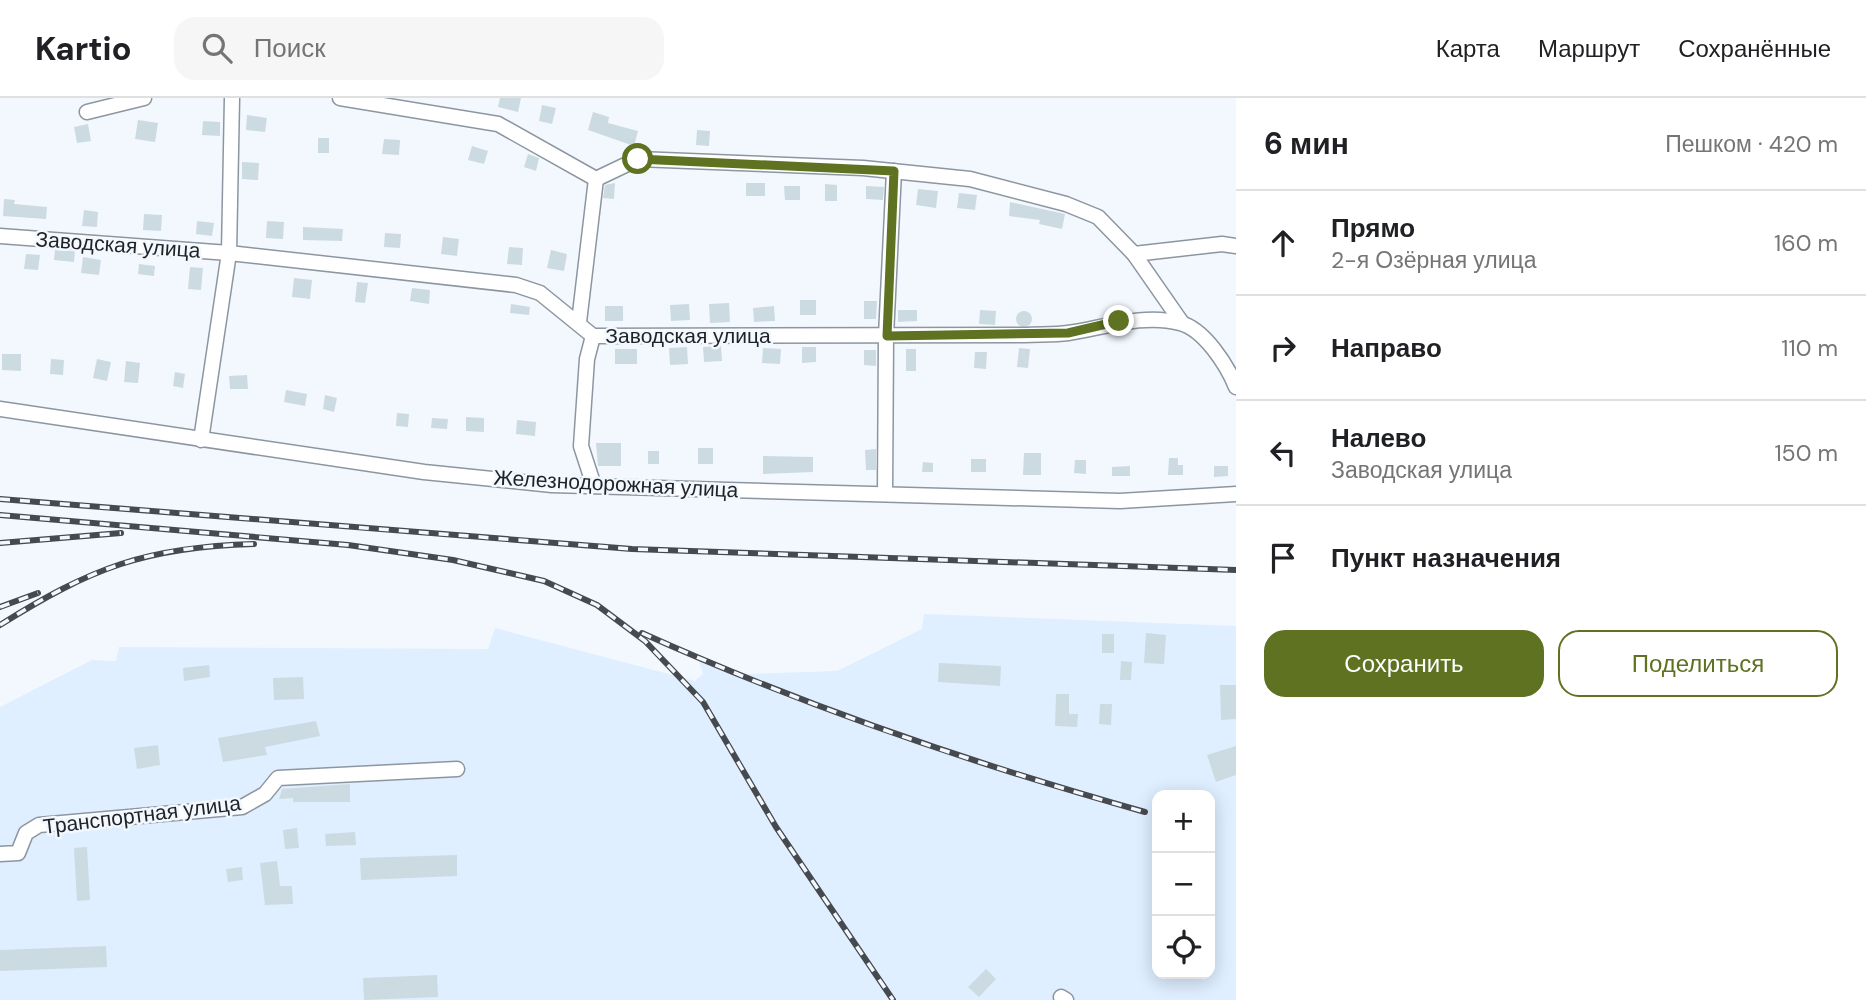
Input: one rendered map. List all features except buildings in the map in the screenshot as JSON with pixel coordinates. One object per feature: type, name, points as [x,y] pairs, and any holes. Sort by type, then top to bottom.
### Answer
[{"type":"street","points":[[87,112],[144,98]]},
{"type":"street","points":[[201,440],[229,253],[232,98]]},
{"type":"street","points":[[340,98],[498,124],[596,179]]},
{"type":"street","points":[[596,179],[638,159],[894,171],[970,179],[1066,204],[1098,217],[1134,254],[1182,323],[1209,344],[1227,366],[1236,387]]},
{"type":"street","points":[[885,494],[887,336],[894,171]]},
{"type":"street","points":[[579,322],[596,179]]},
{"type":"street","name":"Заводская улица","points":[[0,236],[229,253],[516,285],[540,293],[593,336],[1035,335],[1068,333],[1119,321],[1182,323]]},
{"type":"street","points":[[1134,254],[1222,244],[1236,246]]},
{"type":"street","points":[[593,336],[587,359],[581,446],[594,486]]},
{"type":"street","name":"Железнодорожная улица","points":[[0,409],[424,472],[552,485],[1120,501],[1236,494]]},
{"type":"street","name":"Транспортная улица","points":[[0,854],[18,853],[26,833],[39,825],[242,807],[265,794],[278,778],[457,769]]},
{"type":"shaded area","points":[[924,614],[1236,626],[1236,1000],[0,1000],[0,707],[92,660],[116,661],[119,647],[488,649],[495,628],[695,681],[703,674],[699,661],[746,674],[837,671],[922,629]]},
{"type":"railway","points":[[0,499],[632,549],[1236,570]]},
{"type":"railway","points":[[0,515],[348,545],[453,560],[544,581],[597,605],[645,641],[703,702],[776,827],[893,1000]]},
{"type":"railway","points":[[0,543],[121,533]]},
{"type":"railway","points":[[0,625],[63,589],[120,564],[181,550],[254,544]]},
{"type":"railway","points":[[0,607],[38,593]]},
{"type":"railway","points":[[642,633],[765,685],[890,732],[953,754],[1145,812]]},
{"type":"route","points":[[638,159],[894,171],[887,336],[1068,333],[1119,321]]}]
